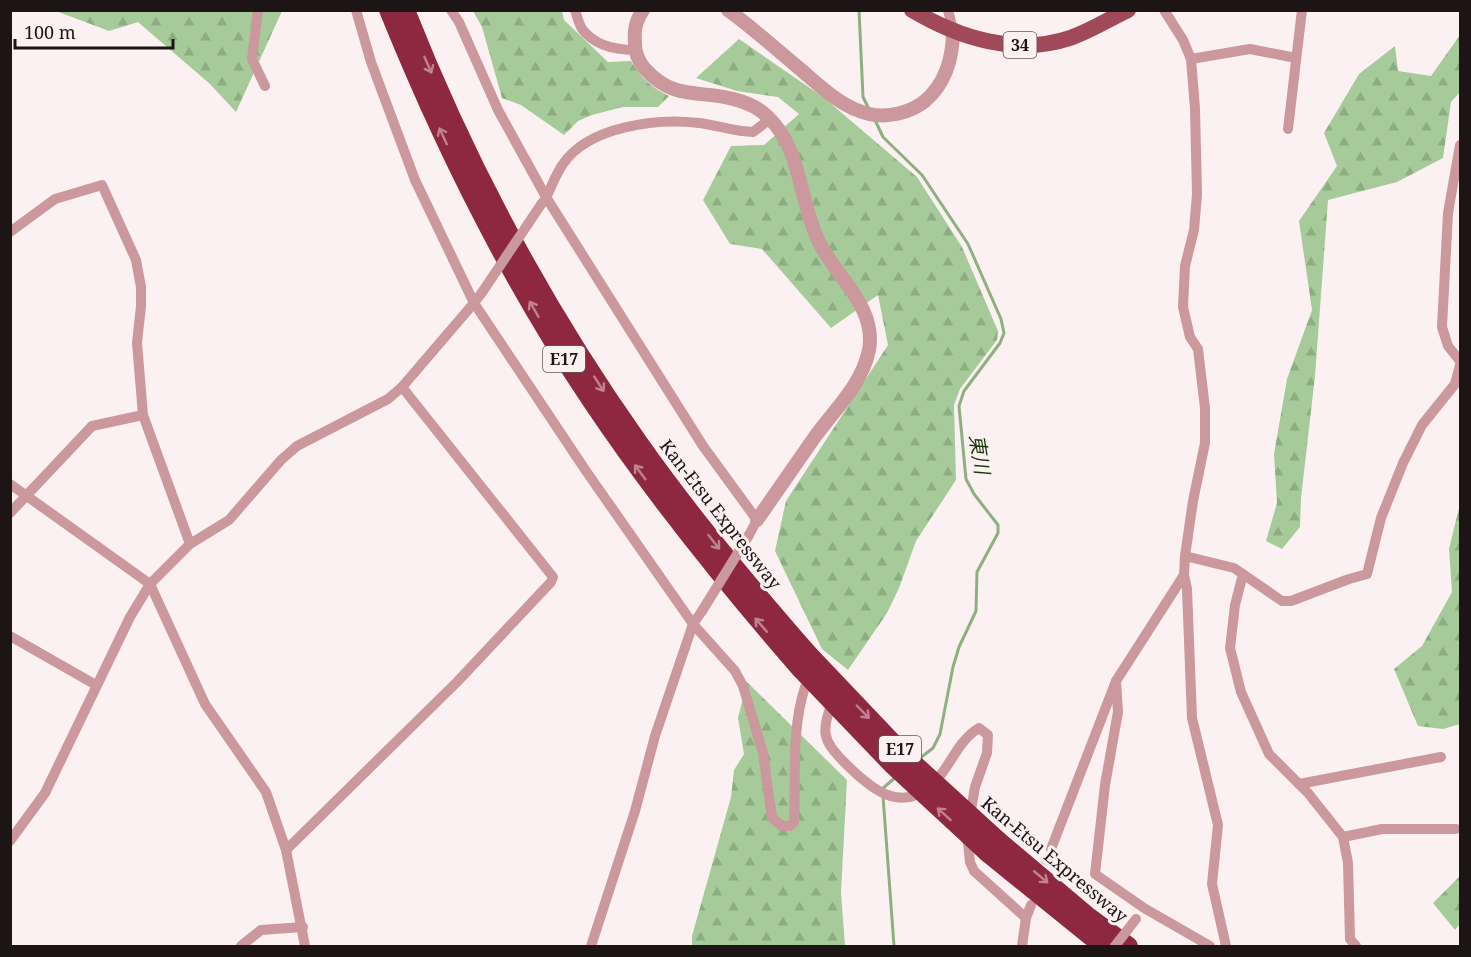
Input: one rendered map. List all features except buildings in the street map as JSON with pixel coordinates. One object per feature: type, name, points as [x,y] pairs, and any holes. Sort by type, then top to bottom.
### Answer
[{"type":"highway","name":"Kan-Etsu Expressway","points":[[388,10],[412,70],[448,148],[483,217],[552,340],[627,454],[670,512],[755,617],[804,661]]},
{"type":"highway","name":"Kan-Etsu Expressway","points":[[406,10],[426,62],[482,180],[566,332],[638,441],[804,661],[893,766],[992,846],[1129,946]]},
{"type":"highway","name":"Kan-Etsu Expressway","points":[[992,846],[1102,946]]},
{"type":"main road","name":"34","points":[[912,10],[930,21],[953,30],[1008,45],[1037,45],[1069,38],[1128,10]]},
{"type":"street","points":[[258,10],[252,59],[264,86]]},
{"type":"street","points":[[356,10],[371,62],[415,180],[474,303],[586,471],[693,624],[735,671],[743,686],[763,753],[772,818],[782,826],[790,826],[794,822],[794,759],[798,708],[805,687],[822,678],[830,684],[834,694],[824,725],[826,741],[843,762],[870,788],[898,799],[913,796],[932,784],[964,740],[979,728],[988,735],[987,753],[975,787],[967,828],[970,862],[980,878],[1026,918]]},
{"type":"street","points":[[451,10],[459,22],[498,110],[544,200],[703,446],[757,520]]},
{"type":"street","points":[[575,10],[582,29],[604,46],[615,50],[635,50]]},
{"type":"street","points":[[591,946],[635,811],[655,736],[693,624],[757,520],[815,436],[853,387],[863,369],[870,338],[863,309],[818,241],[790,151],[781,131],[761,110],[736,99],[684,92],[663,84],[641,64],[635,50],[634,30],[643,10]]},
{"type":"street","points":[[728,10],[829,93],[849,106],[869,114],[887,115],[916,108],[932,93],[943,77],[953,48],[953,30],[948,10]]},
{"type":"street","points":[[1164,10],[1183,40],[1191,59],[1195,109],[1197,194],[1194,230],[1185,266],[1183,307],[1190,337],[1198,349],[1205,408],[1205,442],[1193,501],[1184,575],[1192,718],[1218,825],[1212,884],[1226,946]]},
{"type":"street","points":[[1288,129],[1302,10]]},
{"type":"street","points":[[1191,59],[1250,49],[1296,58]]},
{"type":"street","points":[[10,841],[45,793],[130,617],[150,584],[190,544],[229,520],[281,460],[297,446],[388,399],[402,387],[483,291],[544,200],[563,163],[602,134],[622,127],[678,122],[753,132],[770,119]]},
{"type":"street","points":[[1185,556],[1233,568],[1282,601],[1291,601],[1367,574],[1381,518],[1402,463],[1422,425],[1455,384],[1461,363],[1448,346],[1442,327],[1448,213],[1461,145]]},
{"type":"street","points":[[10,232],[55,199],[102,185],[136,260],[141,287],[137,343],[142,415],[190,544]]},
{"type":"street","points":[[286,850],[457,682],[551,582],[553,577],[402,387]]},
{"type":"street","points":[[10,513],[92,426],[142,415]]},
{"type":"street","points":[[10,484],[150,584],[205,704],[266,792],[286,850],[306,946]]},
{"type":"street","points":[[1243,574],[1235,605],[1230,648],[1241,692],[1269,754],[1299,784],[1343,837],[1348,863],[1350,939],[1356,946]]},
{"type":"street","points":[[1052,849],[1116,681],[1184,575]]},
{"type":"street","points":[[10,636],[96,685]]},
{"type":"street","points":[[1116,681],[1118,712],[1105,785],[1095,874],[1144,908],[1210,946]]},
{"type":"street","points":[[1299,784],[1441,757]]},
{"type":"street","points":[[1343,837],[1382,829],[1456,829]]},
{"type":"street","points":[[1022,946],[1026,918],[1031,905]]},
{"type":"street","points":[[1115,946],[1144,908]]},
{"type":"street","points":[[241,946],[261,930],[303,927]]},
{"type":"green space","points":[[56,11],[282,11],[236,112],[210,84],[138,22],[109,31]]},
{"type":"green space","points":[[473,11],[562,11],[564,20],[608,62],[631,61],[647,82],[669,96],[658,107],[623,107],[592,115],[578,121],[564,135],[521,105],[502,98],[482,27]]},
{"type":"green space","points":[[1460,35],[1460,92],[1451,102],[1443,158],[1397,182],[1328,200],[1315,376],[1301,498],[1300,527],[1282,549],[1266,541],[1277,503],[1274,454],[1287,379],[1312,310],[1299,221],[1337,166],[1324,133],[1359,74],[1395,46],[1398,71],[1431,76]]},
{"type":"green space","points":[[739,39],[823,97],[917,177],[962,247],[998,331],[997,340],[960,389],[954,405],[956,480],[916,541],[887,613],[848,670],[822,649],[775,551],[786,501],[888,345],[878,295],[831,328],[762,249],[730,244],[703,200],[731,146],[764,145],[799,114],[778,97],[737,91],[696,78]]},
{"type":"green space","points":[[1460,504],[1460,724],[1443,729],[1418,726],[1394,669],[1422,646],[1452,592],[1449,549]]},
{"type":"green space","points":[[747,682],[847,780],[841,892],[845,946],[692,946],[692,936],[731,797],[734,770],[744,754],[738,718]]},
{"type":"green space","points":[[1460,876],[1460,924],[1455,930],[1433,903]]},
{"type":"waterway","name":"東川","points":[[859,10],[863,97],[869,109]]},
{"type":"waterway","name":"東川","points":[[875,120],[883,137],[922,175],[968,244],[1001,319],[1004,333],[1000,343],[964,391],[959,406],[966,479],[974,494],[998,525],[998,533],[977,572],[976,611],[959,647],[953,667],[940,734],[933,748],[919,759]]},
{"type":"waterway","name":"東川","points":[[882,789],[897,776]]},
{"type":"waterway","name":"東川","points":[[883,796],[894,946]]},
{"type":"tunnel","points":[[1040,879],[1051,849]]}]
